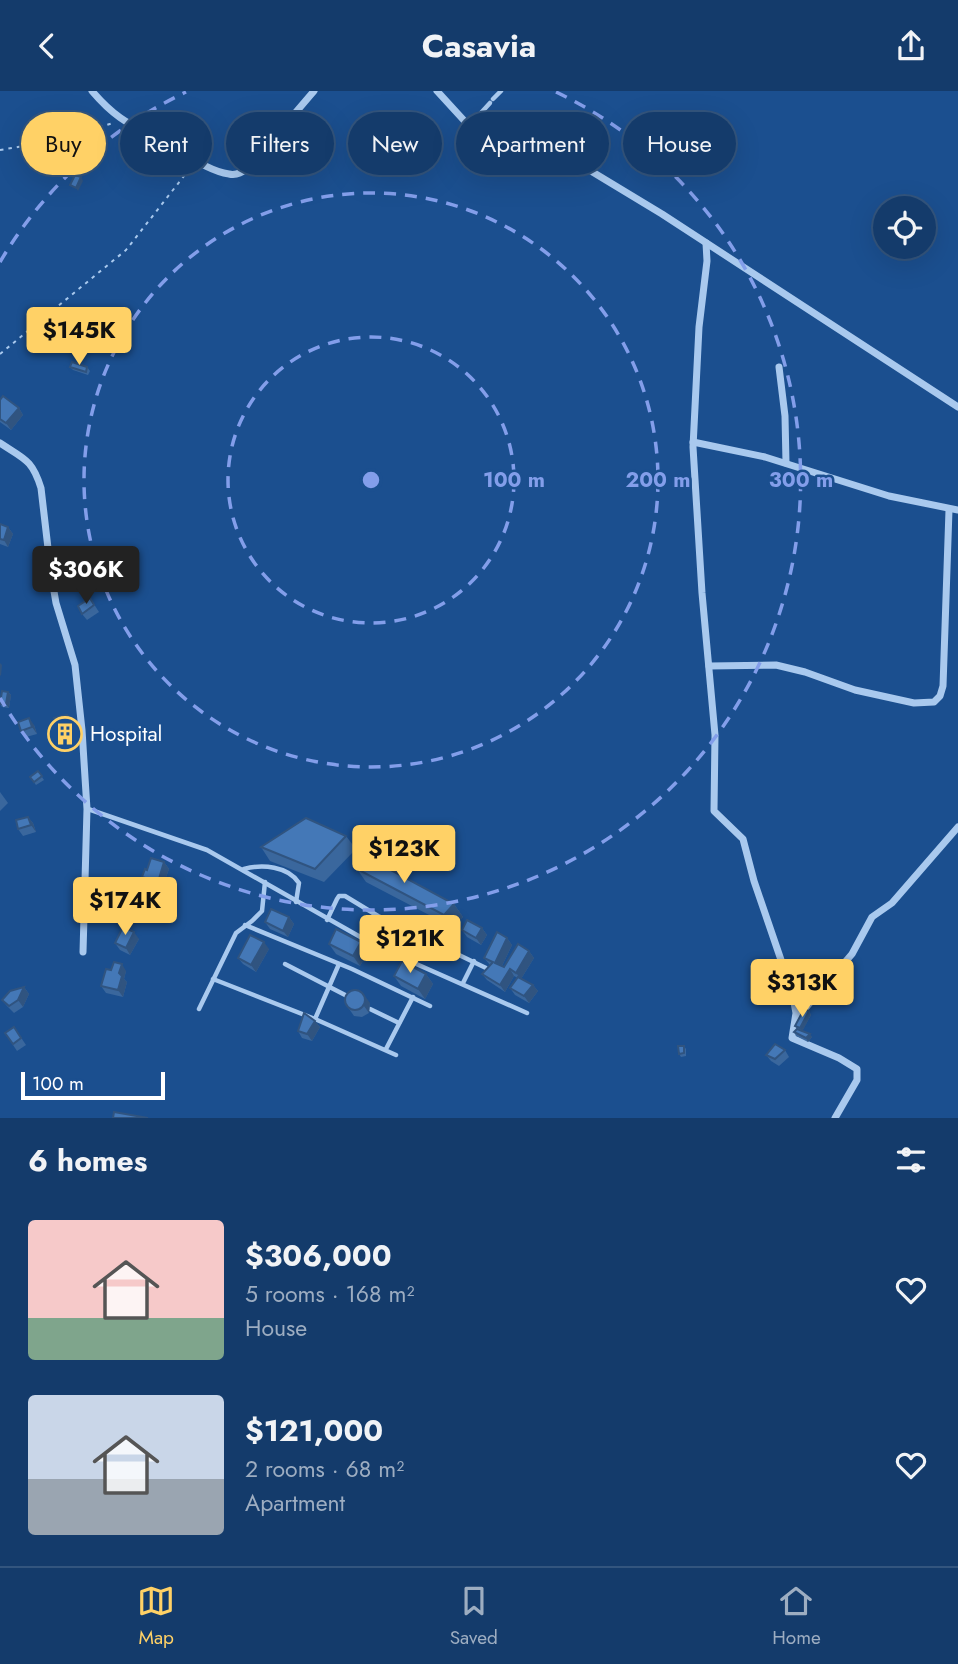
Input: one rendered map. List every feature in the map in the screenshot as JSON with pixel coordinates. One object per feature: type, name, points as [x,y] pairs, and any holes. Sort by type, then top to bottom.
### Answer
[{"type":"street","points":[[92,91],[120,119]]},
{"type":"street","points":[[212,167],[230,175],[242,173],[314,91]]},
{"type":"street","points":[[437,91],[456,112]]},
{"type":"street","points":[[597,175],[958,407]]},
{"type":"street","points":[[706,243],[707,261],[699,327],[693,442],[715,735],[714,811],[743,839],[754,881],[792,992],[796,1019],[792,1035],[794,1040],[839,1058],[857,1069],[857,1080],[835,1118]]},
{"type":"street","points":[[779,367],[785,416],[786,463]]},
{"type":"street","points":[[693,442],[786,463],[889,496],[954,510],[943,686],[940,696],[934,702],[914,703],[855,690],[776,665],[709,666]]},
{"type":"street","points":[[0,443],[32,464],[41,488],[56,603],[75,665],[87,809],[83,952]]},
{"type":"street","points":[[796,1019],[852,954],[872,918],[909,885],[958,827]]},
{"type":"lane","points":[[481,112],[501,91]]},
{"type":"lane","points":[[87,809],[196,846],[244,869],[327,920],[527,1013]]},
{"type":"lane","points":[[244,869],[269,867],[289,874],[299,883],[296,902]]},
{"type":"lane","points":[[199,1009],[236,933],[262,911],[265,882]]},
{"type":"lane","points":[[327,920],[337,899],[342,895],[406,930],[486,968]]},
{"type":"lane","points":[[245,925],[430,1006]]},
{"type":"lane","points":[[393,953],[406,930]]},
{"type":"lane","points":[[463,983],[474,961]]},
{"type":"lane","points":[[285,964],[352,999]]},
{"type":"lane","points":[[315,1019],[339,964]]},
{"type":"lane","points":[[213,979],[397,1055]]},
{"type":"lane","points":[[386,1049],[413,997]]},
{"type":"lane","points":[[370,1009],[399,1023]]},
{"type":"path","points":[[0,150],[59,140],[120,119]]},
{"type":"path","points":[[0,354],[126,250],[184,175]]},
{"type":"building","points":[[75,175],[81,177],[76,188],[70,185]]},
{"type":"building","points":[[72,362],[87,367],[86,372],[70,367]]},
{"type":"building","points":[[3,396],[19,408],[6,423],[0,419],[0,400]]},
{"type":"building","points":[[0,524],[8,527],[4,540],[0,539]]},
{"type":"building","points":[[90,598],[94,605],[82,614],[78,606]]},
{"type":"building","points":[[2,691],[8,692],[6,704],[0,704]]},
{"type":"building","points":[[67,715],[71,722],[58,734],[54,718]]},
{"type":"building","points":[[29,718],[32,727],[21,731],[18,722]]},
{"type":"building","points":[[38,771],[42,776],[34,782],[30,777]]},
{"type":"building","points":[[28,817],[31,825],[18,829],[16,820]]},
{"type":"building","points":[[306,818],[346,836],[315,869],[261,847]]},
{"type":"building","points":[[363,855],[454,904],[444,915],[357,869]]},
{"type":"building","points":[[151,858],[164,862],[158,882],[142,877]]},
{"type":"building","points":[[271,909],[289,917],[283,931],[265,922]]},
{"type":"building","points":[[467,920],[482,928],[476,938],[462,930]]},
{"type":"building","points":[[123,927],[134,932],[126,948],[115,943]]},
{"type":"building","points":[[336,929],[361,942],[353,956],[329,944]]},
{"type":"building","points":[[497,932],[507,938],[495,963],[504,967],[518,944],[529,951],[516,973],[510,969],[500,985],[482,974],[493,962],[484,958]]},
{"type":"building","points":[[250,935],[264,942],[251,965],[238,958]]},
{"type":"building","points":[[402,961],[426,974],[418,989],[394,976]]},
{"type":"building","points":[[114,962],[122,964],[118,990],[101,986],[106,969],[111,970]]},
{"type":"building","points":[[518,977],[533,985],[524,996],[510,988]]},
{"type":"building","points":[[24,987],[18,1000],[9,1006],[2,1000],[10,991]]},
{"type":"building","points":[[355,990],[362,993],[365,1000],[362,1007],[355,1010],[348,1007],[345,1000],[348,993]]},
{"type":"building","points":[[804,1009],[809,1011],[800,1028],[795,1026]]},
{"type":"building","points":[[304,1013],[315,1021],[307,1034],[298,1031]]},
{"type":"building","points":[[14,1027],[21,1038],[13,1044],[5,1033]]},
{"type":"building","points":[[797,1029],[810,1034],[806,1038],[794,1032]]},
{"type":"building","points":[[775,1044],[785,1050],[775,1059],[766,1055]]},
{"type":"building","points":[[678,1046],[684,1046],[684,1053],[679,1054]]},
{"type":"building","points":[[114,1112],[148,1118],[113,1118]]},
{"type":"place","name":"Hospital","points":[[65,734]]}]
